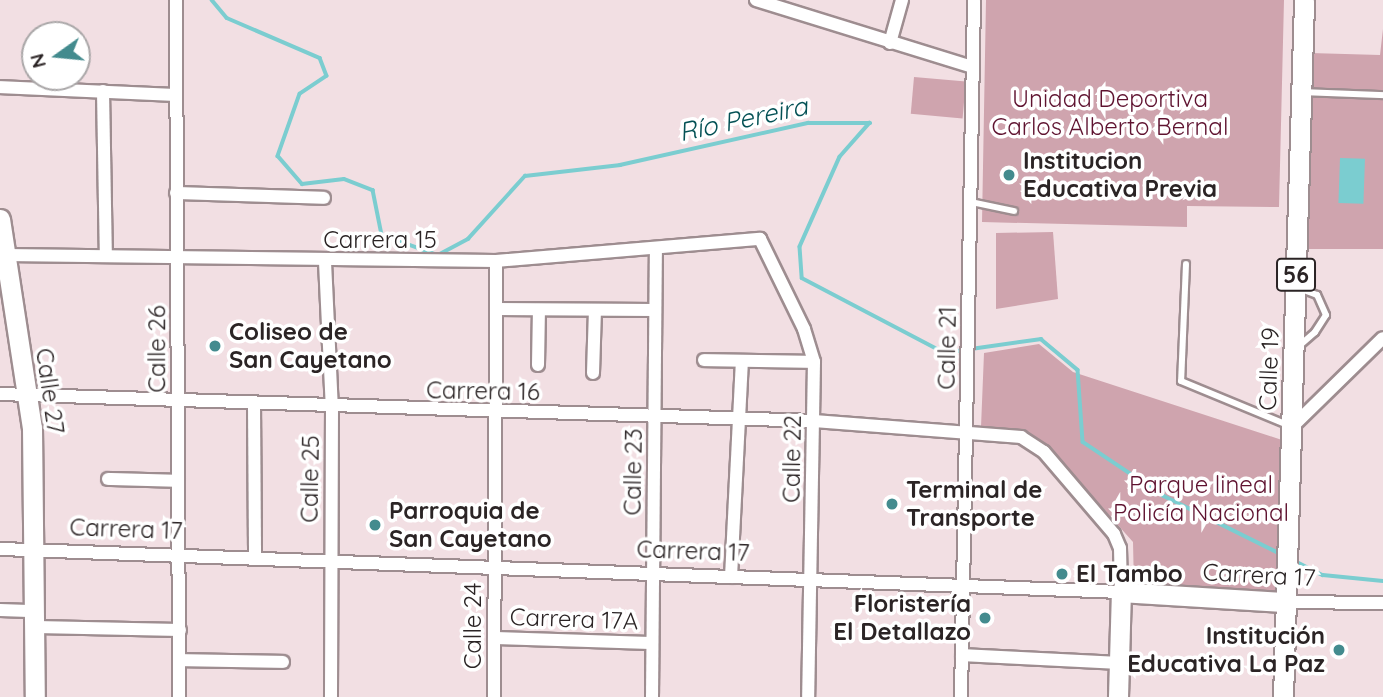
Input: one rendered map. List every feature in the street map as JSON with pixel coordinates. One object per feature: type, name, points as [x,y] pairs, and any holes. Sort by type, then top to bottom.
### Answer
[{"type":"main road","name":"Calle 19","points":[[1283,697],[1304,0]]},
{"type":"main road","name":"Calle 27","points":[[0,219],[27,398],[36,550],[36,697]]},
{"type":"main road","name":"Carrera 17","points":[[1121,592],[1286,602]]},
{"type":"main road","points":[[1118,697],[1121,592]]},
{"type":"street","name":"Calle 26","points":[[176,0],[179,697]]},
{"type":"street","points":[[756,0],[973,67]]},
{"type":"street","points":[[798,14],[802,0]]},
{"type":"street","points":[[890,43],[902,0]]},
{"type":"street","name":"Calle 21","points":[[961,697],[974,0]]},
{"type":"street","points":[[0,87],[175,95]]},
{"type":"street","points":[[103,91],[106,256]]},
{"type":"street","points":[[176,193],[324,198]]},
{"type":"street","name":"Carrera 15","points":[[5,255],[325,262],[496,261],[754,238]]},
{"type":"street","name":"Calle 22","points":[[754,238],[764,244],[804,329],[814,362],[808,697]]},
{"type":"street","name":"Calle 23","points":[[652,697],[656,248]]},
{"type":"street","name":"Calle 24","points":[[494,697],[496,261]]},
{"type":"street","name":"Calle 25","points":[[325,262],[332,408],[331,697]]},
{"type":"street","points":[[496,309],[655,310]]},
{"type":"street","points":[[538,365],[539,310]]},
{"type":"street","points":[[593,373],[595,311]]},
{"type":"street","points":[[1292,427],[1383,338]]},
{"type":"street","points":[[704,360],[814,362]]},
{"type":"street","points":[[731,577],[741,361]]},
{"type":"street","name":"Carrera 16","points":[[0,394],[27,398],[254,406],[814,421],[966,430],[1021,438],[1044,452],[1114,534],[1120,548],[1121,592]]},
{"type":"street","points":[[254,406],[255,558]]},
{"type":"street","points":[[108,479],[178,481]]},
{"type":"street","name":"Carrera 17","points":[[0,549],[1121,592]]},
{"type":"street","name":"Carrera 17","points":[[1286,602],[1383,603]]},
{"type":"street","points":[[0,610],[36,619],[180,630]]},
{"type":"street","name":"Carrera 17A","points":[[494,638],[652,643]]},
{"type":"street","points":[[961,655],[1119,663]]},
{"type":"street","points":[[180,660],[283,662]]},
{"type":"lane","points":[[1302,92],[1383,94]]},
{"type":"lane","points":[[971,202],[1014,211]]},
{"type":"lane","points":[[1186,264],[1181,381],[1262,418],[1292,427]]},
{"type":"lane","points":[[1294,349],[1315,332],[1326,316],[1317,295],[1296,288]]},
{"type":"green space","name":"Unidad Deportiva Carlos Alberto Bernal","points":[[986,0],[1284,0],[1279,207],[1187,206],[1187,227],[982,222]]},
{"type":"green space","points":[[1383,29],[1383,249],[1302,249],[1310,53],[1380,55]]},
{"type":"green space","points":[[914,77],[966,82],[963,118],[911,114]]},
{"type":"green space","points":[[1053,232],[1058,299],[996,309],[996,233]]},
{"type":"green space","name":"Parque lineal Policía Nacional","points":[[1039,344],[1073,372],[1282,440],[1280,598],[1134,588],[1133,542],[1053,452],[1023,433],[981,427],[984,353]]},
{"type":"water","points":[[1340,158],[1365,159],[1363,204],[1338,203]]},
{"type":"waterway","name":"Río Pereira","points":[[212,0],[227,18],[320,58],[327,76],[300,94],[278,156],[302,184],[344,179],[373,190],[382,235],[438,255],[468,239],[525,176],[620,165],[808,123],[870,123],[840,157],[800,247],[802,278],[945,353],[964,350]]},
{"type":"waterway","name":"Río Pereira","points":[[971,349],[1041,339],[1078,370],[1083,442],[1164,496],[1279,553]]},
{"type":"waterway","name":"Río Pereira","points":[[1295,561],[1323,575],[1383,581]]},
{"type":"place","name":"Institucion Educativa Previa","points":[[1009,175]]},
{"type":"place","name":"Coliseo de San Cayetano","points":[[215,346]]},
{"type":"place","name":"Terminal de Transporte","points":[[892,504]]},
{"type":"place","name":"Parroquia de San Cayetano","points":[[375,525]]},
{"type":"place","name":"El Tambo","points":[[1062,574]]},
{"type":"place","name":"Floristería El Detallazo","points":[[985,618]]},
{"type":"place","name":"Institución Educativa La Paz","points":[[1339,650]]}]
